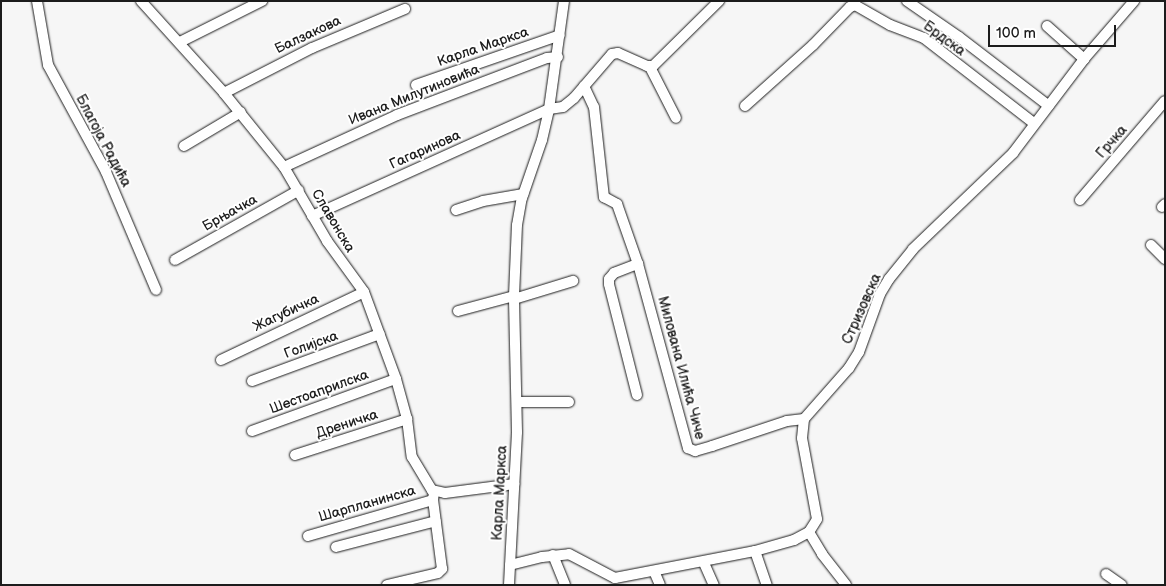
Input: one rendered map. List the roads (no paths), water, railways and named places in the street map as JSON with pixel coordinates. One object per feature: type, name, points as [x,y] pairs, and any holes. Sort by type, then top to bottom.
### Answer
[{"type":"street","name":"Благоја Радића","points":[[37,1],[48,65],[106,172],[156,290]]},
{"type":"street","points":[[180,42],[262,1]]},
{"type":"street","name":"Карла Маркса","points":[[509,585],[517,402],[514,297],[517,225],[523,194],[542,140],[549,109],[558,57],[564,1]]},
{"type":"street","points":[[650,67],[719,1]]},
{"type":"street","points":[[907,1],[1049,106]]},
{"type":"street","name":"Стризовска","points":[[804,419],[849,368],[858,352],[880,294],[897,267],[1013,153],[1084,59],[1134,1]]},
{"type":"street","name":"Славонска","points":[[146,3],[241,112],[284,167],[327,241],[364,292],[396,379],[407,418],[412,457],[433,496],[442,569],[438,573],[387,585]]},
{"type":"street","name":"Брдска","points":[[745,106],[813,45],[850,7],[856,5],[890,25],[924,38],[1035,124]]},
{"type":"street","name":"Балзакова","points":[[224,92],[319,44],[405,9]]},
{"type":"street","points":[[1047,26],[1084,59]]},
{"type":"street","name":"Карла Маркса","points":[[416,85],[560,35]]},
{"type":"street","points":[[549,109],[563,107],[608,58],[615,53],[650,67],[676,118]]},
{"type":"street","name":"Ивана Милутиновића","points":[[284,167],[398,114],[547,58],[558,57]]},
{"type":"street","name":"Милована Илића Чиче","points":[[584,86],[594,107],[604,197],[618,206],[638,264],[689,450],[712,446],[788,421],[804,419]]},
{"type":"street","name":"Грчка","points":[[1080,200],[1165,101]]},
{"type":"street","name":"Гагаринова","points":[[312,216],[549,109]]},
{"type":"street","points":[[184,146],[241,112]]},
{"type":"street","name":"Брњачка","points":[[175,260],[299,190]]},
{"type":"street","points":[[456,210],[483,201],[523,194]]},
{"type":"street","points":[[1151,245],[1165,259]]},
{"type":"street","points":[[637,394],[609,279],[614,273],[638,264]]},
{"type":"street","points":[[458,311],[573,281]]},
{"type":"street","name":"Жагубичка","points":[[221,360],[364,292]]},
{"type":"street","name":"Голијска","points":[[252,381],[380,334]]},
{"type":"street","name":"Шестоаприлска","points":[[252,431],[396,379]]},
{"type":"street","points":[[517,402],[568,402]]},
{"type":"street","name":"Дреничка","points":[[295,455],[407,418]]},
{"type":"street","points":[[510,565],[565,554],[578,558],[610,581],[615,578],[704,563],[794,540],[809,532],[817,519],[802,438],[804,419]]},
{"type":"street","points":[[433,496],[514,484]]},
{"type":"street","name":"Шарпланинска","points":[[308,536],[433,496]]},
{"type":"street","points":[[336,547],[436,522]]},
{"type":"street","points":[[809,532],[822,554],[846,585]]},
{"type":"street","points":[[755,551],[768,585]]},
{"type":"street","points":[[554,555],[565,585]]},
{"type":"street","points":[[704,563],[714,585]]},
{"type":"street","points":[[654,571],[660,585]]},
{"type":"street","points":[[1106,574],[1122,585]]}]
